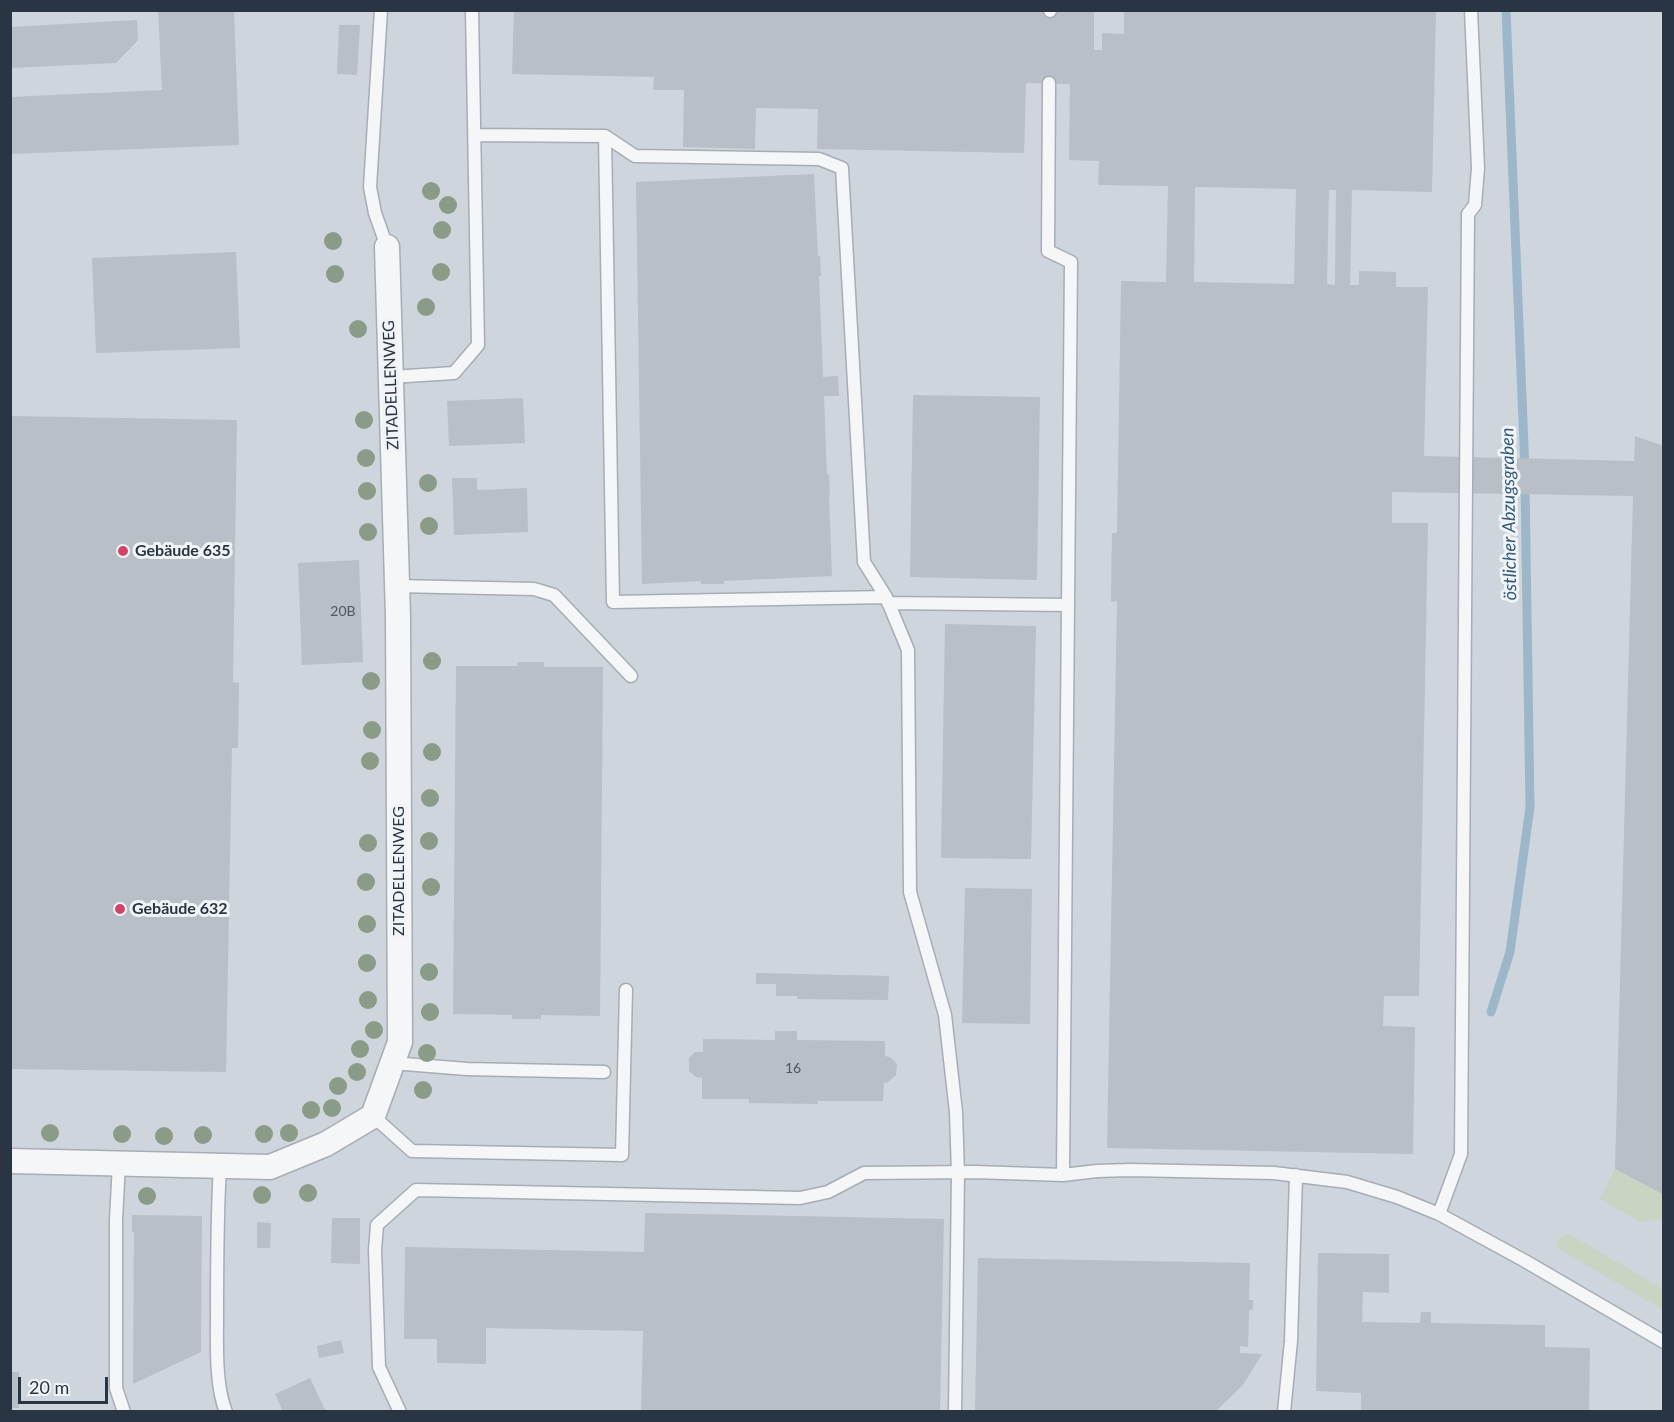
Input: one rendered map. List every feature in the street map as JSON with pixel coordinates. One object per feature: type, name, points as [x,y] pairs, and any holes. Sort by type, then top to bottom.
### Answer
[{"type":"street","name":"ZITADELLENWEG","points":[[373,1116],[400,1042],[397,586],[387,247]]},
{"type":"street","points":[[10,1161],[270,1167],[326,1144],[373,1116]]},
{"type":"lane","points":[[381,10],[370,186],[375,213],[387,247]]},
{"type":"lane","points":[[391,377],[454,373],[478,345],[472,10]]},
{"type":"lane","points":[[1440,1214],[1461,1154],[1468,214],[1475,205],[1478,168],[1472,10]]},
{"type":"lane","points":[[1049,83],[1048,251],[1071,262],[1063,1175]]},
{"type":"lane","points":[[474,135],[605,136],[635,156],[819,159],[842,168],[864,562],[887,600],[908,650],[910,892],[945,1015],[956,1112],[958,1174],[955,1412]]},
{"type":"lane","points":[[605,136],[613,602],[887,600],[1068,605]]},
{"type":"lane","points":[[397,586],[534,589],[554,595],[631,676]]},
{"type":"lane","points":[[373,1116],[412,1151],[622,1155],[626,990]]},
{"type":"lane","points":[[392,1063],[467,1069],[604,1072]]},
{"type":"lane","points":[[119,1164],[116,1220],[116,1389],[124,1412]]},
{"type":"lane","points":[[220,1166],[217,1217],[217,1353],[222,1402],[226,1412]]},
{"type":"lane","points":[[400,1412],[379,1367],[375,1250],[377,1225],[416,1190],[800,1198],[828,1192],[864,1173],[958,1174],[975,1172],[1063,1175],[1130,1170],[1296,1175],[1347,1182],[1397,1197],[1440,1214],[1525,1260],[1664,1342]]},
{"type":"lane","points":[[1284,1412],[1291,1341],[1296,1175]]},
{"type":"shaded area","points":[[10,11],[1663,11],[1663,1411],[11,1411]]},
{"type":"green space","points":[[1615,1169],[1663,1195],[1663,1219],[1641,1222],[1600,1199]]},
{"type":"green space","points":[[1564,1235],[1571,1235],[1663,1289],[1663,1310],[1556,1247],[1557,1242]]},
{"type":"building","points":[[158,10],[234,10],[239,145],[10,154],[10,97],[162,90]]},
{"type":"building","points":[[514,10],[1094,12],[1094,50],[1102,50],[1102,33],[1124,34],[1124,10],[1436,10],[1432,192],[1352,190],[1350,285],[1359,285],[1359,271],[1396,272],[1396,287],[1428,287],[1424,456],[1634,461],[1635,436],[1664,446],[1664,1195],[1615,1169],[1633,496],[1392,492],[1392,523],[1428,523],[1419,996],[1384,996],[1383,1026],[1415,1027],[1413,1154],[1107,1148],[1117,601],[1111,602],[1112,533],[1117,533],[1121,281],[1166,282],[1168,186],[1098,185],[1099,161],[1069,160],[1070,84],[1026,83],[1024,153],[817,149],[818,109],[756,108],[755,149],[683,147],[684,90],[653,90],[654,77],[512,74]],"holes":[[[1195,187],[1296,189],[1294,284],[1194,282]],[[1329,190],[1336,190],[1335,285],[1327,284]]]},
{"type":"building","points":[[137,20],[138,40],[116,63],[10,68],[10,27]]},
{"type":"building","points":[[339,25],[360,25],[357,75],[337,74]]},
{"type":"building","points":[[814,174],[821,276],[819,276],[823,377],[838,376],[839,396],[824,396],[832,576],[724,581],[724,584],[701,584],[701,581],[642,584],[636,182]]},
{"type":"building","points":[[236,252],[240,348],[96,353],[92,258]]},
{"type":"building","points":[[913,395],[1040,397],[1037,580],[910,577]]},
{"type":"building","points":[[523,398],[525,443],[449,446],[447,401]]},
{"type":"building","points":[[10,416],[237,420],[233,682],[239,683],[238,748],[232,748],[226,1072],[10,1069]]},
{"type":"building","points":[[452,478],[477,478],[477,490],[527,488],[528,532],[454,535]]},
{"type":"building","points":[[359,560],[363,662],[302,665],[298,563]]},
{"type":"building","points":[[945,624],[1036,626],[1031,859],[941,858]]},
{"type":"building","points":[[518,662],[544,662],[544,667],[603,667],[600,1016],[541,1015],[541,1019],[512,1019],[512,1015],[453,1014],[456,666],[517,666]]},
{"type":"building","points":[[965,888],[1032,889],[1030,1024],[962,1023]]},
{"type":"building","points":[[756,973],[889,976],[888,1000],[797,999],[797,996],[776,996],[776,984],[756,984]]},
{"type":"building","points":[[775,1031],[797,1031],[797,1040],[885,1041],[885,1056],[890,1057],[897,1064],[896,1075],[887,1083],[884,1082],[883,1101],[818,1101],[818,1104],[749,1103],[749,1099],[702,1099],[702,1078],[696,1077],[689,1071],[689,1058],[695,1052],[703,1052],[703,1039],[775,1040]]},
{"type":"building","points":[[645,1213],[944,1219],[940,1412],[641,1412],[643,1331],[486,1328],[486,1364],[437,1363],[437,1339],[404,1339],[405,1247],[644,1252]]},
{"type":"building","points":[[132,1215],[202,1216],[201,1352],[133,1384],[134,1232],[132,1232]]},
{"type":"building","points":[[332,1218],[360,1218],[360,1264],[331,1263]]},
{"type":"building","points":[[257,1222],[271,1223],[270,1248],[257,1248]]},
{"type":"building","points":[[1318,1253],[1389,1254],[1389,1293],[1363,1292],[1362,1322],[1420,1323],[1421,1312],[1431,1312],[1431,1323],[1545,1325],[1545,1347],[1590,1348],[1589,1412],[1361,1412],[1361,1393],[1316,1391]]},
{"type":"building","points":[[978,1258],[1250,1263],[1249,1300],[1253,1300],[1253,1310],[1249,1310],[1248,1347],[1240,1346],[1240,1353],[1262,1354],[1243,1385],[1215,1412],[975,1412]]},
{"type":"building","points":[[341,1340],[344,1353],[319,1358],[317,1346]]},
{"type":"building","points":[[10,1372],[19,1372],[19,1408],[10,1408]]},
{"type":"building","points":[[310,1378],[326,1412],[283,1412],[275,1394]]},
{"type":"waterway","name":"östlicher Abzugsgraben","points":[[1506,10],[1525,470]]},
{"type":"waterway","name":"östlicher Abzugsgraben","points":[[1491,1012],[1510,952],[1530,807],[1525,484]]},
{"type":"place","name":"Gebäude 635","points":[[123,551]]},
{"type":"place","name":"Gebäude 632","points":[[120,909]]}]
